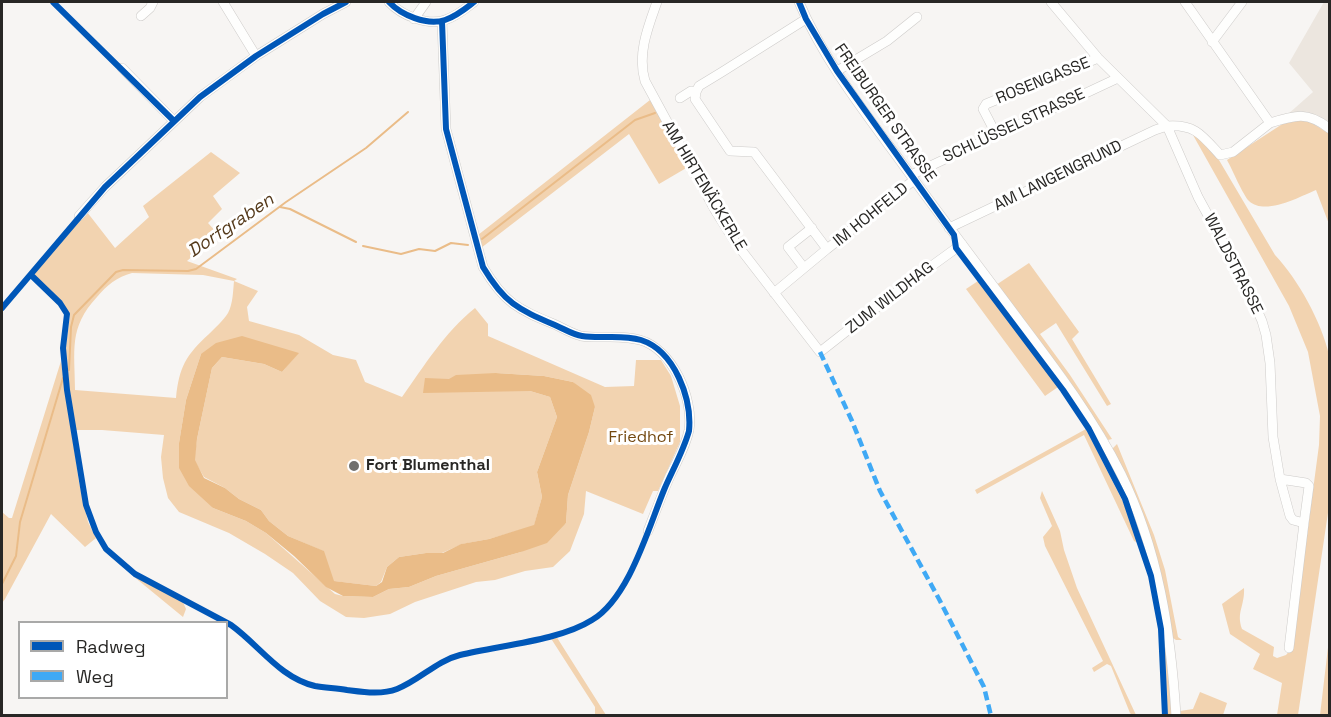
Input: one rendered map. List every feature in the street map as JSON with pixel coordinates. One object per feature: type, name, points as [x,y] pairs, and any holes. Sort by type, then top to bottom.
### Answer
[{"type":"street","points":[[141,16],[153,2]]},
{"type":"street","points":[[222,2],[256,56]]},
{"type":"street","points":[[80,216],[105,187],[200,97],[256,56],[346,2]]},
{"type":"street","points":[[389,2],[403,14],[414,19],[442,21],[458,14],[474,2]]},
{"type":"street","points":[[414,19],[426,2]]},
{"type":"street","name":"AM HIRTENÄCKERLE","points":[[657,2],[646,34],[641,69],[645,81],[715,210],[735,242],[820,352]]},
{"type":"street","name":"FREIBURGER STRASSE","points":[[799,2],[806,19],[837,71],[912,178],[1070,387],[1121,474],[1141,522],[1157,575],[1167,624],[1176,716]]},
{"type":"street","name":"WALDSTRASSE","points":[[1051,2],[1098,58],[1167,126],[1198,197],[1246,285],[1266,335],[1270,363],[1272,428],[1280,479],[1290,516],[1293,520],[1304,523]]},
{"type":"street","points":[[1185,2],[1270,123]]},
{"type":"street","points":[[1212,42],[1240,5],[1228,2]]},
{"type":"street","points":[[837,71],[887,41],[917,16]]},
{"type":"street","points":[[680,98],[691,91],[696,92],[699,86],[806,19]]},
{"type":"street","points":[[442,21],[446,129],[483,267],[495,287],[517,307],[581,336],[617,336],[641,340],[660,352],[682,384],[690,421],[688,431],[648,531]]},
{"type":"street","name":"ROSENGASSE","points":[[996,134],[983,109],[986,104],[1098,58]]},
{"type":"street","points":[[122,68],[174,121]]},
{"type":"street","name":"SCHLÜSSELSTRASSE","points":[[912,178],[996,134],[1118,78]]},
{"type":"street","name":"IM HOHFELD","points":[[696,92],[696,99],[729,151],[754,152],[827,249]]},
{"type":"street","points":[[1167,126],[1191,127],[1200,133],[1220,155],[1233,152],[1270,123],[1289,117],[1309,116],[1329,129]]},
{"type":"street","name":"AM LANGENGRUND","points":[[950,228],[1167,126]]},
{"type":"street","name":"IM HOHFELD","points":[[774,293],[912,178]]},
{"type":"street","name":"IM HOHFELD","points":[[804,268],[788,247],[812,228]]},
{"type":"street","name":"ZUM WILDHAG","points":[[820,352],[962,244]]},
{"type":"street","points":[[1280,479],[1306,483],[1309,486],[1289,648]]},
{"type":"shaded area","points":[[1324,2],[1329,2],[1329,134],[1325,130],[1287,121],[1287,115],[1313,92],[1289,63]]},
{"type":"shaded area","points":[[242,336],[299,353],[282,372],[264,364],[222,357],[212,368],[197,439],[195,460],[204,478],[261,510],[269,521],[288,536],[324,551],[334,581],[376,586],[382,582],[387,567],[399,557],[443,553],[461,544],[489,539],[534,525],[542,497],[537,472],[557,417],[550,397],[530,391],[423,393],[425,378],[449,379],[456,375],[496,373],[544,376],[573,382],[591,395],[595,407],[568,495],[566,523],[547,543],[436,576],[409,587],[389,589],[373,597],[343,596],[326,587],[266,533],[246,521],[213,508],[189,486],[179,468],[179,443],[186,400],[201,354],[216,343]]},
{"type":"green space","points":[[650,100],[688,167],[659,184],[629,134],[481,248],[478,235]]},
{"type":"green space","points":[[1287,121],[1308,121],[1330,134],[1329,224],[1316,190],[1292,201],[1273,206],[1264,207],[1249,201],[1227,160]]},
{"type":"green space","points":[[1195,134],[1216,155],[1275,255],[1300,289],[1321,329],[1329,355],[1329,506],[1298,715],[1277,715],[1282,683],[1253,669],[1260,654],[1230,634],[1222,604],[1244,588],[1240,613],[1242,629],[1274,647],[1273,656],[1277,658],[1286,655],[1292,648],[1319,445],[1320,416],[1308,352],[1289,306],[1193,135]]},
{"type":"green space","name":"Friedhof","points":[[211,152],[240,173],[213,196],[222,209],[208,223],[218,234],[187,261],[237,279],[234,281],[258,291],[247,307],[249,321],[299,335],[333,355],[356,360],[365,382],[402,397],[444,339],[475,308],[488,324],[488,336],[605,387],[634,386],[636,360],[661,360],[671,376],[680,406],[680,442],[658,491],[653,491],[643,514],[586,491],[584,514],[570,551],[553,567],[476,582],[415,602],[390,614],[364,618],[346,617],[320,601],[293,573],[265,554],[229,533],[179,512],[168,498],[163,478],[161,457],[164,435],[75,430],[65,354],[70,315],[62,301],[34,275],[36,269],[87,212],[115,248],[149,217],[143,206]],"holes":[[[132,273],[203,275],[234,281],[232,302],[228,313],[189,355],[179,378],[176,398],[75,390],[74,352],[77,330],[88,308],[113,282]],[[298,353],[282,372],[264,364],[222,357],[212,368],[194,460],[204,477],[261,510],[269,521],[288,536],[323,551],[333,581],[376,586],[381,582],[387,567],[399,557],[442,553],[462,544],[534,526],[542,497],[537,472],[557,417],[550,397],[530,391],[490,391],[496,373],[544,376],[573,382],[595,407],[568,495],[566,523],[521,552],[436,576],[409,587],[389,589],[373,597],[335,594],[266,533],[246,521],[213,508],[179,443],[186,400],[201,354]]]},
{"type":"green space","points":[[1029,263],[1079,332],[1072,339],[1111,404],[1107,406],[1056,323],[1040,334],[1112,439],[1108,440],[1066,376],[996,285]]},
{"type":"green space","points":[[978,281],[1058,387],[1045,396],[966,289]]},
{"type":"green space","points":[[983,282],[985,282],[1088,423]]},
{"type":"green space","points":[[61,361],[79,482],[88,522],[96,538],[85,547],[51,514],[2,603],[2,512],[12,518]]},
{"type":"green space","points":[[1086,429],[1124,504],[1138,543],[1134,541],[1084,435],[977,494],[975,490]]},
{"type":"green space","points":[[1095,434],[1113,469],[1128,503],[1141,537],[1151,570],[1162,626],[1151,573],[1119,483]]},
{"type":"green space","points":[[1117,444],[1154,535],[1165,570],[1178,637],[1182,640],[1173,638],[1160,570],[1149,533],[1112,449]]},
{"type":"green space","points":[[1042,491],[1060,531],[1077,588],[1136,715],[1130,713],[1111,666],[1107,664],[1094,672],[1092,668],[1103,661],[1045,546],[1043,537],[1052,526],[1040,498]]},
{"type":"green space","points":[[133,576],[183,602],[186,609],[183,617]]},
{"type":"green space","points":[[1162,626],[1169,676],[1172,715],[1167,715]]},
{"type":"green space","points":[[556,636],[606,715],[595,715],[595,707],[550,637]]},
{"type":"green space","points":[[1329,639],[1329,715],[1320,715]]},
{"type":"green space","points":[[1200,692],[1227,703],[1223,715],[1180,715],[1180,711],[1193,709]]},
{"type":"waterway","name":"Dorfgraben","points":[[69,370],[71,327],[74,315],[116,272],[196,269],[286,202],[366,148],[408,112]]},
{"type":"waterway","points":[[482,239],[635,120],[655,113]]},
{"type":"waterway","points":[[280,207],[290,209],[356,242]]},
{"type":"waterway","points":[[363,246],[401,254],[419,249],[435,251],[451,243],[468,245]]},
{"type":"waterway","name":"Dorfgraben","points":[[2,584],[16,556],[20,522],[63,378]]},
{"type":"marked path","points":[[820,352],[852,421],[880,491],[984,687],[991,716]]},
{"type":"cycle path","points":[[53,2],[174,121]]},
{"type":"cycle path","points":[[2,308],[105,187],[200,97],[256,56],[346,2]]},
{"type":"cycle path","points":[[389,2],[407,15],[430,22],[449,18],[474,2]]},
{"type":"cycle path","points":[[799,2],[806,19],[837,71],[954,235],[956,248],[1063,390],[1089,429],[1125,499],[1151,576],[1161,629],[1165,716]]},
{"type":"cycle path","points":[[228,623],[280,668],[302,682],[319,687],[366,692],[397,689],[460,655],[563,633],[592,620],[617,596],[636,561],[684,446],[689,431],[688,405],[679,378],[663,354],[641,340],[579,335],[532,315],[506,297],[483,267],[446,129],[442,21]]},
{"type":"cycle path","points":[[31,275],[60,303],[67,314],[63,348],[67,390],[86,505],[96,532],[106,549],[135,574],[223,621]]},
{"type":"place","name":"Fort Blumenthal","points":[[354,466]]}]
